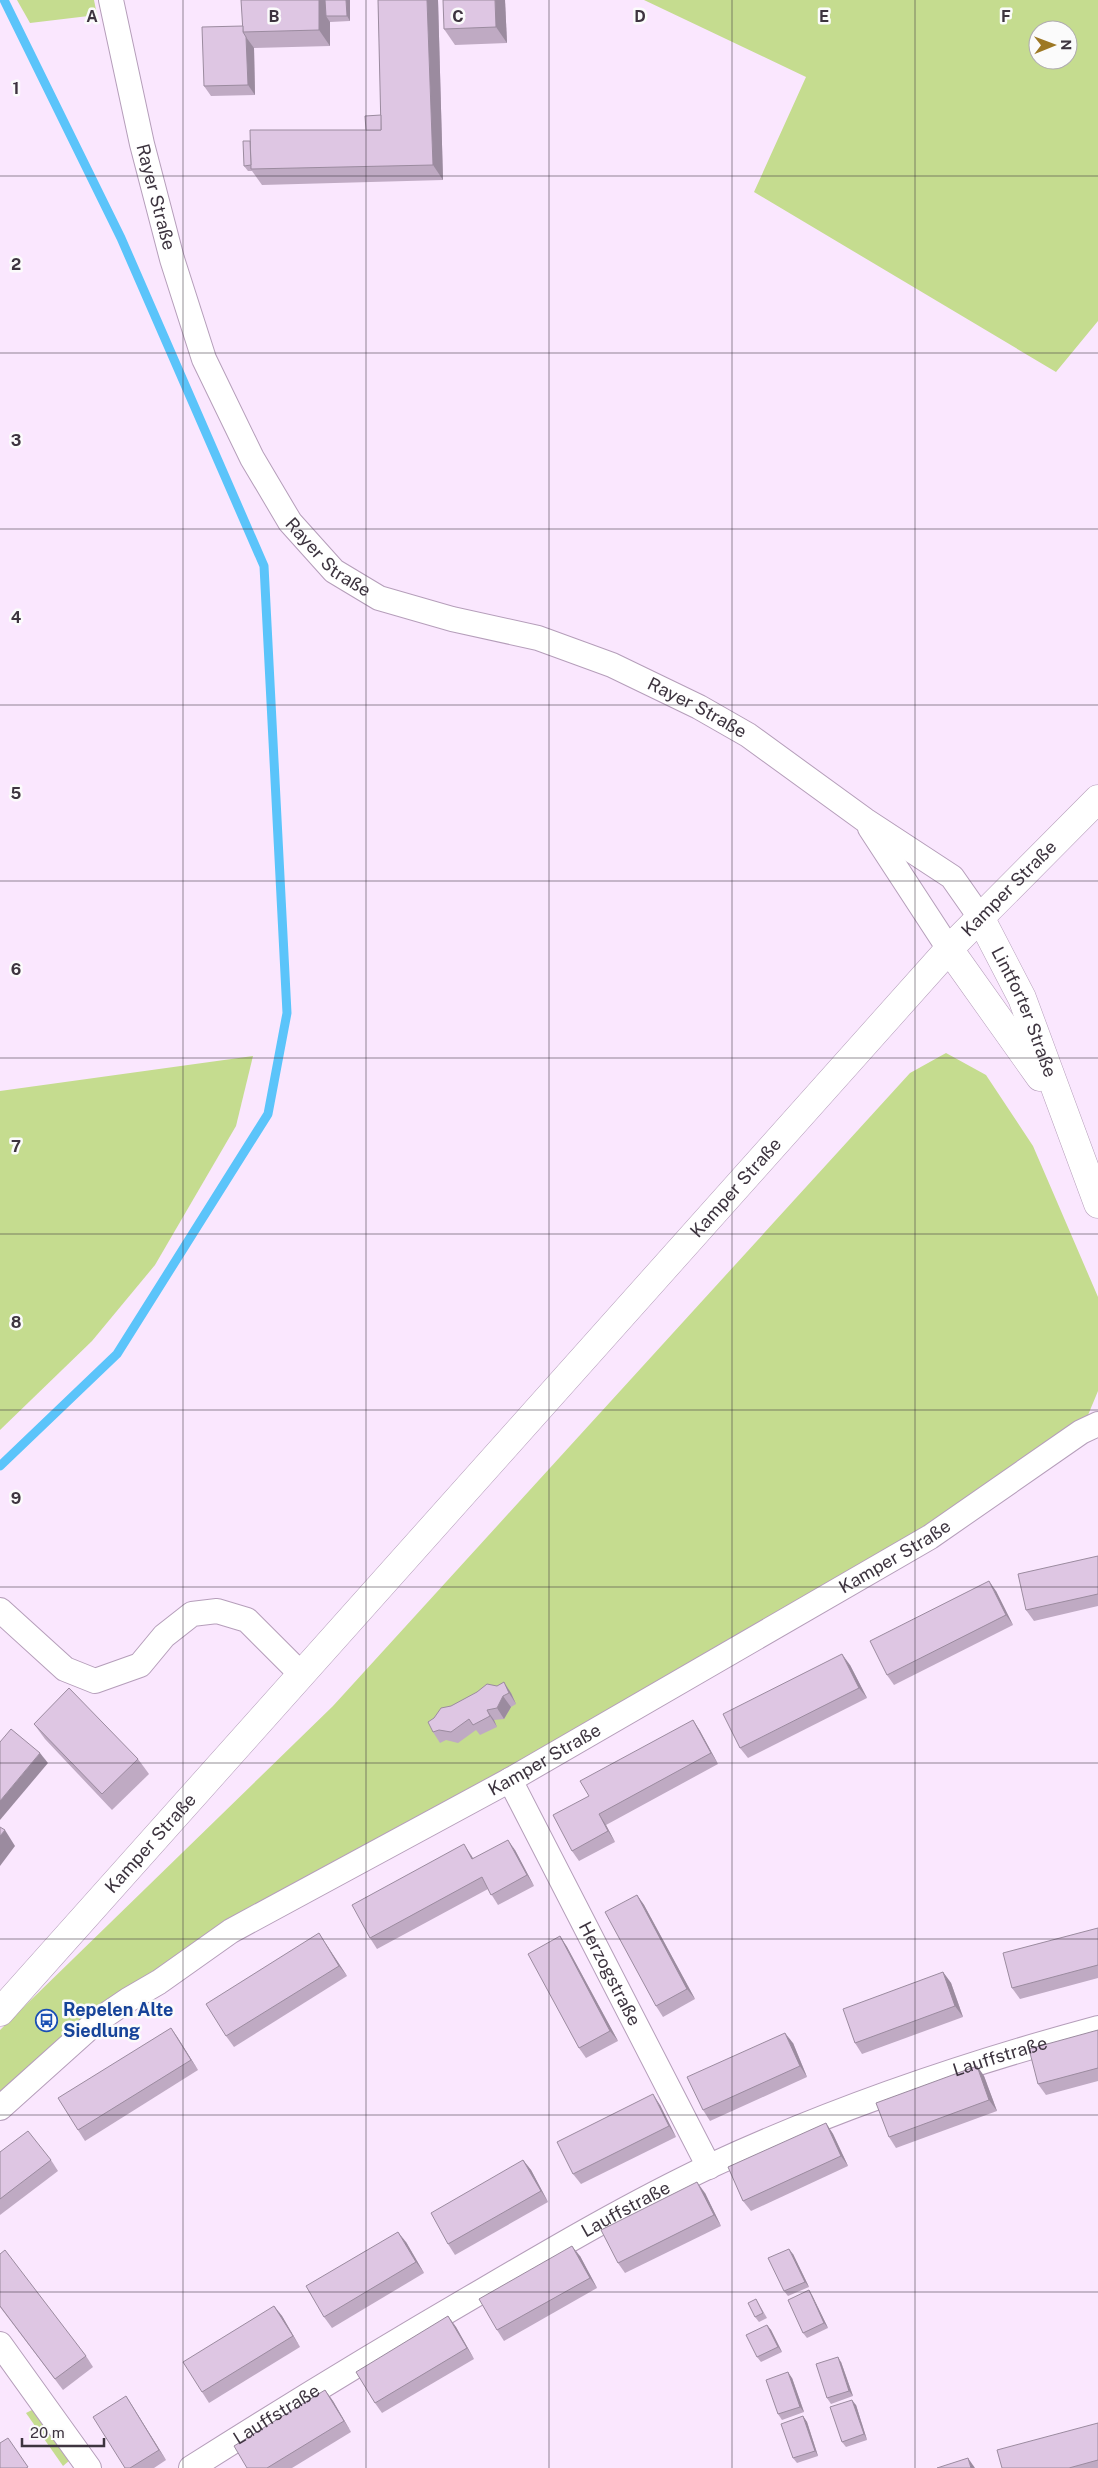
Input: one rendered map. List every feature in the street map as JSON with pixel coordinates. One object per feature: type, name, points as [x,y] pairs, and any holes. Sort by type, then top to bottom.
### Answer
[{"type":"main road","name":"Kamper Straße","points":[[0,2012],[300,1673],[950,949],[1098,799]]},
{"type":"main road","name":"Lintforter Straße","points":[[980,917],[1022,998],[1098,1204]]},
{"type":"main road","name":"Lintforter Straße","points":[[950,949],[1063,1109]]},
{"type":"street","name":"Rayer Straße","points":[[111,0],[142,144],[172,259],[204,359],[252,458],[290,522],[334,571],[379,598],[452,619],[538,638],[612,665],[699,707],[748,735],[865,820],[952,877],[980,917]]},
{"type":"street","name":"Rayer Straße","points":[[865,820],[950,949]]},
{"type":"street","name":"Kamper Straße","points":[[0,2108],[97,2021],[159,1982],[231,1931],[510,1780],[930,1537],[1081,1432],[1098,1424]]},
{"type":"street","points":[[0,1610],[65,1669],[95,1681],[140,1665],[164,1636],[192,1614],[217,1611],[247,1620],[300,1673]]},
{"type":"street","name":"Herzogstraße","points":[[510,1780],[709,2167]]},
{"type":"street","name":"Lauffstraße","points":[[191,2468],[340,2374],[564,2243],[709,2167],[784,2134],[896,2090],[1002,2054],[1098,2028]]},
{"type":"street","points":[[0,2344],[89,2468]]},
{"type":"green space","points":[[17,0],[94,0],[97,15],[30,23]]},
{"type":"green space","points":[[644,0],[1098,0],[1098,321],[1056,372],[754,192],[806,77]]},
{"type":"green space","points":[[946,1053],[986,1075],[1033,1146],[1098,1297],[1098,1391],[1081,1432],[930,1537],[231,1931],[0,2108],[0,2030],[333,1706],[910,1073]]},
{"type":"green space","points":[[253,1056],[236,1126],[155,1265],[92,1341],[0,1430],[0,1091]]},
{"type":"green space","points":[[34,2409],[70,2460],[63,2466],[26,2413]]},
{"type":"building","points":[[241,0],[319,0],[319,30],[243,32]]},
{"type":"building","points":[[325,0],[346,0],[347,16],[326,16]]},
{"type":"building","points":[[378,0],[427,0],[433,165],[251,169],[250,130],[381,130]]},
{"type":"building","points":[[443,0],[495,0],[496,27],[444,29]]},
{"type":"building","points":[[243,26],[243,32],[246,37],[248,85],[204,86],[202,27]]},
{"type":"building","points":[[381,115],[381,130],[366,130],[365,116]]},
{"type":"building","points":[[243,141],[250,141],[251,165],[244,166]]},
{"type":"building","points":[[1098,1556],[1098,1594],[1026,1610],[1018,1574]]},
{"type":"building","points":[[989,1581],[1006,1615],[887,1675],[870,1641]]},
{"type":"building","points":[[842,1654],[859,1688],[740,1748],[723,1714]]},
{"type":"building","points":[[504,1682],[509,1693],[503,1696],[497,1708],[487,1710],[490,1716],[473,1725],[469,1719],[451,1732],[439,1730],[433,1732],[428,1722],[434,1718],[441,1708],[451,1706],[477,1692],[487,1684],[497,1686]]},
{"type":"building","points":[[69,1688],[138,1759],[102,1794],[34,1724]]},
{"type":"building","points":[[693,1720],[711,1753],[599,1814],[608,1831],[572,1851],[553,1815],[589,1796],[580,1781]]},
{"type":"building","points":[[11,1729],[40,1753],[0,1801],[0,1742]]},
{"type":"building","points":[[0,1827],[5,1830],[0,1836]]},
{"type":"building","points":[[508,1840],[527,1875],[491,1895],[482,1877],[370,1938],[352,1905],[464,1844],[472,1859]]},
{"type":"building","points":[[637,1895],[687,1989],[656,2006],[605,1912]]},
{"type":"building","points":[[1098,1928],[1098,1965],[1012,1988],[1003,1953]]},
{"type":"building","points":[[319,1933],[339,1966],[226,2036],[206,2004]]},
{"type":"building","points":[[560,1936],[610,2031],[579,2048],[528,1954]]},
{"type":"building","points":[[943,1972],[955,2006],[855,2043],[843,2009]]},
{"type":"building","points":[[171,2028],[191,2060],[78,2130],[58,2098]]},
{"type":"building","points":[[1098,2030],[1098,2068],[1038,2084],[1029,2049]]},
{"type":"building","points":[[785,2033],[800,2066],[703,2110],[687,2077]]},
{"type":"building","points":[[977,2066],[989,2100],[889,2137],[876,2103]]},
{"type":"building","points":[[653,2094],[669,2126],[573,2174],[557,2142]]},
{"type":"building","points":[[826,2123],[841,2156],[743,2201],[728,2167]]},
{"type":"building","points":[[28,2131],[51,2160],[0,2199],[0,2152]]},
{"type":"building","points":[[523,2160],[541,2191],[448,2244],[431,2213]]},
{"type":"building","points":[[697,2182],[714,2215],[618,2263],[601,2230]]},
{"type":"building","points":[[398,2232],[416,2262],[324,2317],[306,2286]]},
{"type":"building","points":[[572,2246],[590,2278],[497,2330],[479,2299]]},
{"type":"building","points":[[789,2249],[805,2282],[784,2291],[768,2258]]},
{"type":"building","points":[[5,2250],[86,2356],[55,2379],[0,2306],[0,2254]]},
{"type":"building","points":[[809,2290],[824,2323],[803,2333],[788,2300]]},
{"type":"building","points":[[756,2299],[763,2313],[755,2317],[748,2303]]},
{"type":"building","points":[[274,2306],[293,2336],[202,2392],[183,2362]]},
{"type":"building","points":[[448,2316],[467,2348],[375,2403],[356,2372]]},
{"type":"building","points":[[767,2325],[778,2347],[757,2357],[746,2335]]},
{"type":"building","points":[[838,2357],[849,2391],[827,2398],[816,2364]]},
{"type":"building","points":[[788,2372],[800,2407],[778,2414],[766,2380]]},
{"type":"building","points":[[325,2390],[344,2421],[267,2468],[247,2468],[234,2446]]},
{"type":"building","points":[[126,2396],[159,2450],[130,2468],[125,2468],[93,2417]]},
{"type":"building","points":[[852,2400],[864,2434],[842,2442],[830,2407]]},
{"type":"building","points":[[803,2416],[815,2451],[793,2458],[781,2424]]},
{"type":"building","points":[[1098,2423],[1098,2460],[1069,2468],[1002,2468],[997,2450]]},
{"type":"building","points":[[8,2438],[28,2467],[0,2468],[0,2443]]},
{"type":"building","points":[[968,2458],[971,2468],[937,2468]]},
{"type":"waterway","points":[[0,1466],[117,1354],[268,1114],[287,1013],[264,566],[121,238],[4,0]]},
{"type":"place","name":"Repelen Alte Siedlung","points":[[47,2020]]}]
